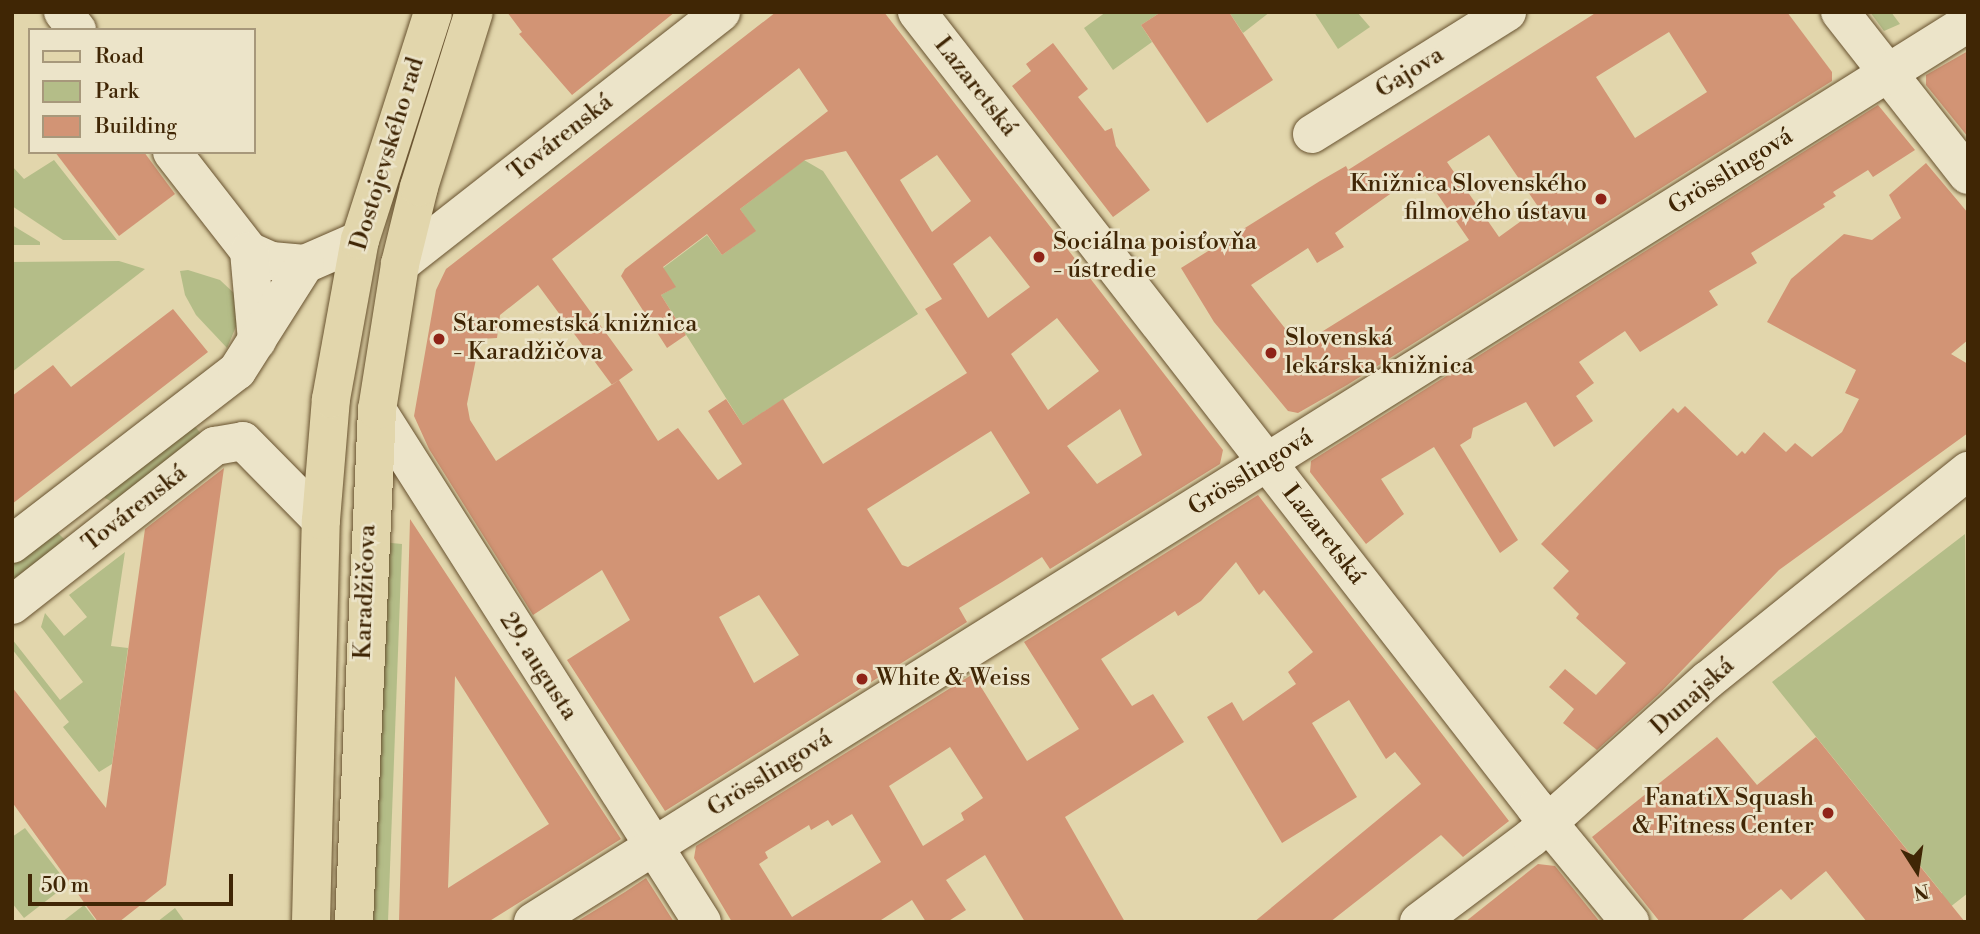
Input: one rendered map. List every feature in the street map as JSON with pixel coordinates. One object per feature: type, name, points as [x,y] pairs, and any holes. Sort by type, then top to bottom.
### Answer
[{"type":"main road","name":"Dostojevského rad","points":[[347,296],[360,240],[433,12]]},
{"type":"main road","name":"Dostojevského rad","points":[[400,264],[419,187],[474,12]]},
{"type":"main road","name":"Karadžičova","points":[[355,922],[377,410],[400,264]]},
{"type":"main road","name":"Karadžičova","points":[[311,922],[321,520],[331,399],[347,296]]},
{"type":"street","points":[[63,12],[75,28]]},
{"type":"street","name":"Továrenská","points":[[400,264],[721,12]]},
{"type":"street","name":"Gajova","points":[[1312,134],[1507,12]]},
{"type":"street","points":[[1840,12],[1968,175]]},
{"type":"street","name":"Lazaretská","points":[[932,17],[1267,462],[1548,822],[1630,922]]},
{"type":"street","name":"Grösslingová","points":[[533,922],[1968,23]]},
{"type":"street","points":[[174,154],[249,251],[271,261],[305,264],[360,240]]},
{"type":"street","points":[[249,251],[257,341]]},
{"type":"street","name":"Továrenská","points":[[12,544],[237,371],[305,264]]},
{"type":"street","name":"29. augusta","points":[[377,410],[702,922]]},
{"type":"street","name":"Továrenská","points":[[12,605],[215,446],[243,441],[321,520]]},
{"type":"street","name":"Dunajská","points":[[1419,922],[1548,822],[1708,680],[1968,471]]},
{"type":"green space","points":[[1106,12],[1161,12],[1141,25],[1152,42],[1113,70],[1084,28]]},
{"type":"green space","points":[[1229,12],[1270,12],[1243,33]]},
{"type":"green space","points":[[1314,12],[1357,12],[1370,27],[1338,49]]},
{"type":"green space","points":[[1870,12],[1891,12],[1900,24],[1884,31]]},
{"type":"green space","points":[[54,160],[117,240],[63,240],[12,206],[12,166],[24,179]]},
{"type":"green space","points":[[804,160],[823,171],[918,314],[743,425],[661,295],[675,287],[663,268],[707,235],[722,255],[755,231],[740,209]]},
{"type":"green space","points":[[12,225],[40,242],[40,245],[12,245]]},
{"type":"green space","points":[[119,261],[145,269],[12,372],[12,262]]},
{"type":"green space","points":[[188,270],[220,280],[236,295],[240,317],[227,348],[196,315],[185,295],[180,271]]},
{"type":"green space","points":[[189,419],[202,435],[114,503],[105,498],[103,493]]},
{"type":"green space","points":[[54,529],[66,541],[12,593],[12,557]]},
{"type":"green space","points":[[1965,534],[1968,893],[1931,922],[1942,893],[1772,682]]},
{"type":"green space","points":[[381,542],[402,544],[388,922],[369,922]]},
{"type":"green space","points":[[125,552],[111,646],[128,648],[112,764],[99,772],[63,727],[69,722],[12,649],[12,639],[60,700],[83,682],[41,627],[45,613],[64,636],[87,617],[69,595]]},
{"type":"green space","points":[[25,828],[68,884],[24,918],[12,903],[12,837]]},
{"type":"green space","points":[[84,905],[97,922],[62,922]]},
{"type":"green space","points":[[175,908],[185,922],[157,922]]},
{"type":"building","points":[[507,12],[675,12],[572,95],[519,34],[522,32]]},
{"type":"building","points":[[776,12],[884,12],[1223,450],[1220,464],[1050,569],[1042,557],[959,608],[967,622],[665,811],[567,660],[630,620],[602,570],[533,615],[429,449],[414,416],[436,290],[446,269]],"holes":[[[799,68],[828,111],[625,269],[621,276],[667,348],[686,335],[661,295],[676,287],[663,267],[707,234],[722,255],[756,231],[740,209],[805,160],[846,151],[942,299],[925,309],[967,373],[823,464],[783,399],[743,425],[726,399],[708,411],[742,464],[718,480],[678,428],[658,441],[619,380],[633,370],[552,259]],[[937,155],[971,201],[932,232],[900,180]],[[990,236],[1030,287],[988,318],[953,264]],[[538,285],[612,385],[496,461],[470,420],[467,404],[480,339],[497,338],[500,315]],[[1057,318],[1099,371],[1048,410],[1011,354]],[[1120,409],[1142,455],[1097,484],[1067,446]],[[991,431],[1030,493],[908,567],[902,565],[867,509]],[[759,595],[799,655],[754,683],[719,617]]]},
{"type":"building","points":[[1161,12],[1229,12],[1273,80],[1207,123],[1141,25]]},
{"type":"building","points":[[1597,12],[1787,12],[1832,72],[1832,81],[1347,385],[1298,413],[1288,411],[1214,322],[1181,268],[1320,181],[1346,166],[1348,170]],"holes":[[[1669,32],[1707,92],[1635,138],[1596,77]],[[1489,135],[1539,208],[1499,237],[1447,162]],[[1417,175],[1420,179],[1425,176],[1469,240],[1299,346],[1251,285],[1308,248],[1317,263],[1344,247],[1335,233]]]},
{"type":"building","points":[[1053,43],[1088,89],[1078,97],[1105,131],[1112,128],[1116,146],[1150,190],[1113,217],[1012,86],[1031,71],[1026,64]]},
{"type":"building","points":[[1968,51],[1968,137],[1926,85],[1926,75]]},
{"type":"building","points":[[1878,105],[1915,150],[1873,177],[1868,170],[1833,192],[1836,196],[1823,204],[1825,207],[1751,253],[1757,263],[1709,291],[1718,305],[1640,352],[1625,331],[1579,362],[1594,383],[1576,396],[1593,421],[1554,447],[1526,402],[1473,428],[1471,438],[1460,445],[1518,540],[1500,553],[1434,447],[1381,479],[1404,514],[1366,544],[1310,472],[1311,461]]},
{"type":"building","points":[[57,154],[145,154],[175,194],[119,236]]},
{"type":"building","points":[[1926,163],[1968,213],[1968,340],[1951,354],[1968,364],[1968,433],[1779,570],[1658,695],[1597,750],[1563,723],[1574,709],[1549,687],[1565,669],[1596,695],[1626,663],[1576,618],[1579,614],[1553,588],[1569,571],[1541,544],[1673,408],[1678,413],[1685,406],[1737,456],[1742,451],[1745,454],[1764,432],[1786,452],[1795,443],[1812,457],[1842,432],[1859,399],[1845,393],[1856,370],[1767,322],[1791,279],[1844,234],[1872,240],[1901,218],[1889,195]]},
{"type":"building","points":[[173,309],[208,352],[12,504],[12,396],[53,365],[71,387]]},
{"type":"building","points":[[224,468],[166,885],[119,922],[98,922],[12,802],[12,687],[106,808],[145,529]]},
{"type":"building","points":[[1258,495],[1509,821],[1463,857],[1441,835],[1330,922],[1254,922],[1421,784],[1395,752],[1386,759],[1349,700],[1312,723],[1357,797],[1282,843],[1207,717],[1232,702],[1243,721],[1296,684],[1288,672],[1313,652],[1264,590],[1259,595],[1236,562],[1201,601],[1178,616],[1175,611],[1101,659],[1132,706],[1153,694],[1184,742],[1065,817],[1125,922],[1025,922],[985,855],[946,880],[966,910],[947,922],[926,922],[912,900],[878,922],[732,922],[694,858],[696,846],[973,674],[1027,761],[1079,729],[1024,642]],"holes":[[[950,747],[983,798],[961,813],[964,820],[923,846],[889,786]],[[852,814],[881,862],[792,917],[759,864],[768,858],[765,852],[809,825],[811,830],[828,820],[832,826]]]},
{"type":"building","points":[[410,519],[621,839],[488,922],[399,922]],"holes":[[[455,676],[549,824],[448,888]]]},
{"type":"building","points":[[1717,737],[1757,785],[1816,737],[1965,922],[1867,922],[1826,871],[1791,900],[1781,889],[1740,922],[1660,922],[1592,837]]},
{"type":"building","points":[[1538,864],[1555,866],[1600,922],[1465,922]]},
{"type":"building","points":[[646,878],[674,922],[576,922],[625,892]]},
{"type":"place","name":"Knižnica Slovenského filmového ústavu","points":[[1601,199]]},
{"type":"place","name":"Sociálna poisťovňa - ústredie","points":[[1039,257]]},
{"type":"place","name":"Staromestská knižnica - Karadžičova","points":[[439,339]]},
{"type":"place","name":"Slovenská lekárska knižnica","points":[[1271,353]]},
{"type":"place","name":"White & Weiss","points":[[862,679]]},
{"type":"place","name":"FanatiX Squash & Fitness Center","points":[[1828,813]]}]
